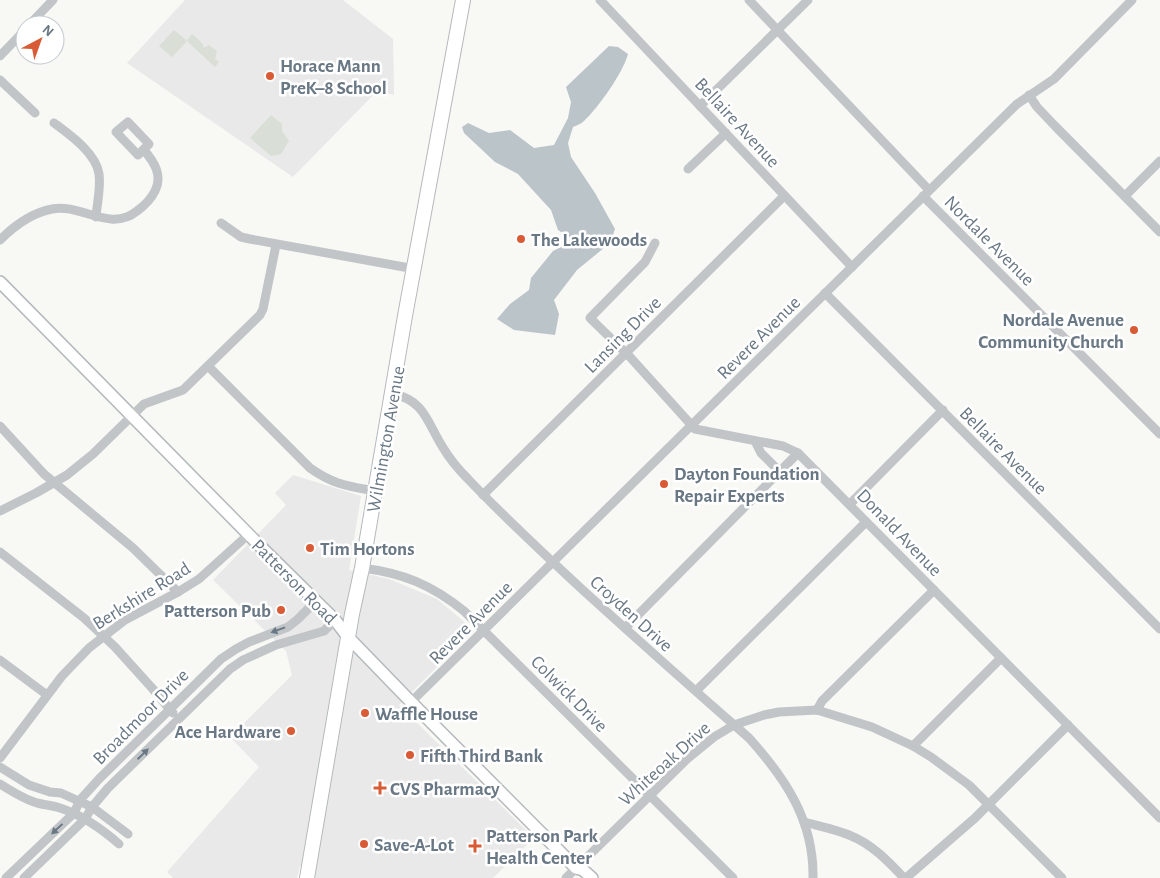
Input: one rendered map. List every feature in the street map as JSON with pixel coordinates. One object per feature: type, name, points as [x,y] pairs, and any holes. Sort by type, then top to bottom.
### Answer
[{"type":"main road","name":"Wilmington Avenue","points":[[307,878],[348,638],[463,0]]},
{"type":"main road","name":"Patterson Road","points":[[0,282],[335,620],[348,638],[411,702],[576,868],[583,870],[592,878]]},
{"type":"street","points":[[39,15],[53,0]]},
{"type":"street","name":"Bellaire Avenue","points":[[600,0],[852,266]]},
{"type":"street","name":"Nordale Avenue","points":[[749,0],[926,193],[1160,434]]},
{"type":"street","points":[[700,106],[808,0]]},
{"type":"street","name":"Revere Avenue","points":[[411,702],[1017,104],[1054,79],[1132,0]]},
{"type":"street","points":[[0,56],[15,40]]},
{"type":"street","points":[[0,80],[35,113]]},
{"type":"street","points":[[1029,95],[1037,107],[1055,126],[1160,232]]},
{"type":"street","points":[[54,123],[83,147],[96,164],[100,180],[96,217]]},
{"type":"street","points":[[688,169],[726,133]]},
{"type":"street","points":[[0,240],[28,217],[53,208],[68,209],[115,220],[129,217],[142,207],[150,197],[158,178],[154,163],[144,150]]},
{"type":"street","points":[[1125,196],[1160,161]]},
{"type":"street","name":"Lansing Drive","points":[[483,495],[784,196]]},
{"type":"street","points":[[221,223],[242,237],[415,270]]},
{"type":"street","name":"Donald Avenue","points":[[656,242],[645,262],[590,318],[626,353],[695,429],[783,446],[798,453],[1160,818]]},
{"type":"street","points":[[0,511],[54,483],[93,454],[141,407],[150,401],[183,390],[208,366],[260,315],[263,309],[276,245]]},
{"type":"street","name":"Bellaire Avenue","points":[[825,293],[1160,630]]},
{"type":"street","points":[[208,366],[310,468],[337,484],[375,491]]},
{"type":"street","name":"Croyden Drive","points":[[393,394],[405,396],[418,405],[443,448],[461,472],[553,563],[754,744],[777,771],[792,794],[804,822],[812,848],[813,878]]},
{"type":"street","points":[[850,504],[943,410]]},
{"type":"street","points":[[0,426],[54,483],[133,548],[178,592]]},
{"type":"street","points":[[755,442],[762,453],[780,472]]},
{"type":"street","points":[[625,628],[798,453]]},
{"type":"street","points":[[696,691],[866,522]]},
{"type":"street","name":"Berkshire Road","points":[[0,758],[72,664],[103,636],[132,616],[178,592],[207,572],[249,534]]},
{"type":"street","points":[[0,552],[50,590],[103,636],[178,719]]},
{"type":"street","name":"Colwick Drive","points":[[362,568],[398,575],[424,584],[452,601],[485,630],[732,878]]},
{"type":"street","points":[[817,710],[822,701],[934,590]]},
{"type":"street","name":"Broadmoor Drive","points":[[24,878],[80,816],[86,804],[169,710],[221,659],[249,642],[288,627],[316,601]]},
{"type":"street","name":"Broadmoor Drive","points":[[6,878],[80,816],[86,804],[108,788],[230,669],[243,660],[293,639],[324,631],[335,620]]},
{"type":"street","points":[[913,746],[1001,658]]},
{"type":"street","points":[[0,660],[47,695]]},
{"type":"street","name":"Whiteoak Drive","points":[[566,878],[699,749],[714,737],[734,725],[764,715],[779,712],[817,710],[857,722],[913,746],[950,770],[989,804],[1062,878]]},
{"type":"street","points":[[804,822],[836,830],[863,842],[876,850],[905,878],[959,833],[1068,725]]},
{"type":"street","points":[[0,767],[29,785],[50,792],[61,793],[86,804],[128,834]]},
{"type":"street","points":[[0,784],[23,798],[58,807],[80,816],[119,844]]},
{"type":"shaded area","name":"Horace Mann PreK–8 School","points":[[185,0],[343,0],[393,39],[394,95],[378,90],[293,177],[127,63]]},
{"type":"shaded area","points":[[174,30],[187,41],[172,57],[159,46]]},
{"type":"shaded area","points":[[192,34],[202,43],[204,48],[209,45],[217,51],[215,59],[219,62],[215,67],[187,41]]},
{"type":"shaded area","points":[[609,46],[618,47],[628,54],[625,62],[616,80],[596,108],[583,122],[573,127],[568,143],[571,157],[595,193],[615,229],[610,243],[577,270],[554,300],[559,314],[555,335],[514,330],[497,319],[510,304],[529,290],[531,278],[553,251],[569,243],[570,238],[558,230],[551,210],[518,174],[495,162],[464,133],[462,127],[468,123],[489,133],[510,130],[534,148],[554,145],[568,118],[571,102],[566,87]]},
{"type":"shaded area","points":[[271,115],[282,124],[282,131],[289,141],[281,154],[271,156],[250,138]]},
{"type":"shaded area","points":[[293,475],[361,496],[349,570],[389,579],[437,599],[474,630],[399,705],[534,838],[493,878],[313,878],[300,866],[297,878],[173,878],[167,872],[259,767],[230,737],[292,675],[286,651],[213,580],[286,505],[275,493]]},
{"type":"place","name":"Horace Mann PreK–8 School","points":[[270,76]]},
{"type":"place","name":"The Lakewoods","points":[[521,239]]},
{"type":"place","name":"Nordale Avenue Community Church","points":[[1134,330]]},
{"type":"place","name":"Dayton Foundation Repair Experts","points":[[664,484]]},
{"type":"place","name":"Tim Hortons","points":[[310,548]]},
{"type":"place","name":"Patterson Pub","points":[[281,610]]},
{"type":"place","name":"Waffle House","points":[[365,713]]},
{"type":"place","name":"Ace Hardware","points":[[291,731]]},
{"type":"place","name":"Fifth Third Bank","points":[[410,755]]},
{"type":"place","name":"CVS Pharmacy","points":[[380,788]]},
{"type":"place","name":"Save-A-Lot","points":[[364,844]]},
{"type":"place","name":"Patterson Park Health Center","points":[[475,846]]}]
